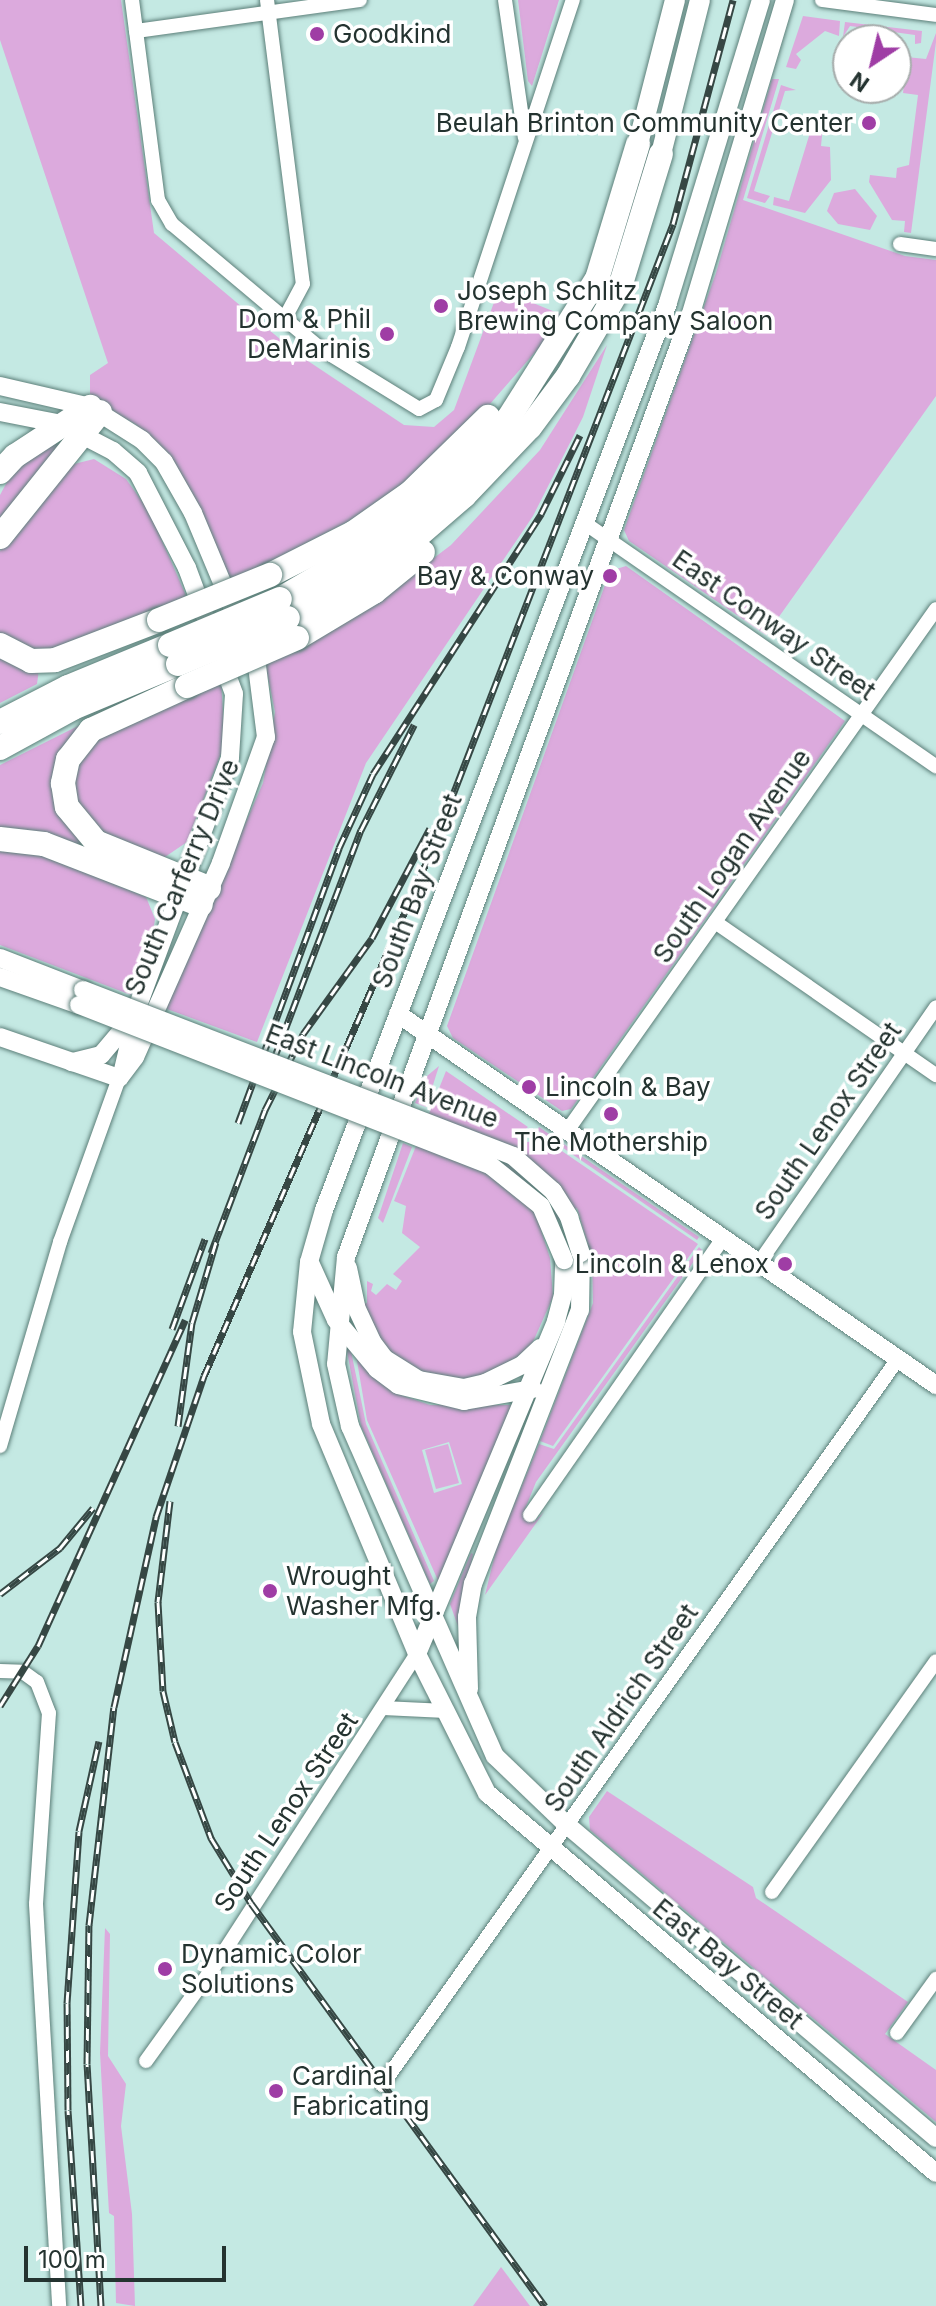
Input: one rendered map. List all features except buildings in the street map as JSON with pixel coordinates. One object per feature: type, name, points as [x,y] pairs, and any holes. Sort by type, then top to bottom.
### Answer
[{"type":"highway","points":[[0,722],[68,687],[288,619],[445,487],[508,419],[597,279],[638,144]]},
{"type":"highway","points":[[180,887],[96,842],[67,807],[63,783],[68,759],[91,730],[187,686],[405,547],[464,496],[530,427],[568,376],[620,287],[644,223],[661,154]]},
{"type":"highway","points":[[0,645],[31,661],[55,660],[270,575],[353,533],[410,493],[556,346]]},
{"type":"highway","points":[[0,472],[71,429],[95,410]]},
{"type":"highway","points":[[0,537],[71,429]]},
{"type":"highway","points":[[0,748],[174,654]]},
{"type":"highway","points":[[0,839],[44,844],[205,897]]},
{"type":"main road","points":[[638,144],[675,0]]},
{"type":"main road","points":[[661,154],[700,0]]},
{"type":"main road","name":"South Bay Street","points":[[487,1793],[417,1654],[310,1388],[302,1332],[309,1262],[398,1014],[586,524],[706,191],[761,0]]},
{"type":"main road","points":[[469,1699],[350,1426],[336,1364],[336,1320],[346,1257],[430,1036],[645,441],[728,197],[785,0]]},
{"type":"main road","points":[[706,191],[728,197]]},
{"type":"main road","name":"South Carferry Drive","points":[[0,386],[95,410],[142,440],[181,488],[257,666],[265,696],[266,737],[254,781],[135,1057],[119,1078]]},
{"type":"main road","name":"South Carferry Drive","points":[[0,412],[71,429],[138,473],[156,501],[234,694],[230,758],[134,1016]]},
{"type":"main road","points":[[620,431],[645,441]]},
{"type":"main road","name":"East Lincoln Avenue","points":[[0,958],[81,998]]},
{"type":"main road","name":"East Lincoln Avenue","points":[[0,977],[81,998],[513,1156],[553,1191],[569,1217],[580,1310],[473,1584],[467,1617],[469,1699]]},
{"type":"main road","name":"East Lincoln Avenue","points":[[398,1014],[936,1385]]},
{"type":"main road","points":[[70,1063],[101,1055],[134,1016]]},
{"type":"main road","points":[[0,1037],[119,1078]]},
{"type":"main road","points":[[346,1257],[356,1307],[372,1342],[385,1359],[419,1380],[464,1388],[494,1380],[522,1365],[549,1336]]},
{"type":"main road","name":"East Lincoln Avenue","points":[[417,1654],[549,1336],[572,1257]]},
{"type":"main road","points":[[309,1262],[336,1320],[377,1369],[419,1394],[464,1401],[526,1393],[555,1374]]},
{"type":"main road","name":"East Bay Street","points":[[469,1699],[506,1770],[936,2138]]},
{"type":"main road","name":"East Bay Street","points":[[487,1793],[936,2173]]},
{"type":"street","points":[[132,0],[163,211],[285,318],[403,403],[426,408],[436,400],[448,375],[573,0]]},
{"type":"street","points":[[136,31],[268,6],[360,0]]},
{"type":"street","points":[[505,0],[526,144]]},
{"type":"street","points":[[822,0],[936,15]]},
{"type":"street","points":[[268,6],[303,284],[285,318]]},
{"type":"street","points":[[900,244],[936,249]]},
{"type":"street","name":"East Conway Street","points":[[586,524],[936,766]]},
{"type":"street","name":"South Logan Avenue","points":[[567,1131],[936,609]]},
{"type":"street","points":[[715,922],[936,1075]]},
{"type":"street","name":"South Lenox Street","points":[[759,1263],[936,1007]]},
{"type":"street","name":"South Carferry Drive","points":[[0,1446],[60,1242],[119,1078],[134,1016]]},
{"type":"street","points":[[530,1515],[723,1238]]},
{"type":"street","name":"South Aldrich Street","points":[[382,2085],[898,1359]]},
{"type":"street","name":"South Lenox Street","points":[[146,2061],[385,1708],[417,1654]]},
{"type":"street","points":[[772,1892],[936,1661]]},
{"type":"street","points":[[0,1671],[23,1672],[37,1682],[49,1713],[36,1904],[59,2306]]},
{"type":"street","name":"South Lenox Street","points":[[385,1708],[444,1711]]},
{"type":"street","points":[[897,2033],[936,1979]]},
{"type":"shaded area","points":[[0,0],[121,0],[154,233],[299,355],[404,425],[434,427],[454,410],[499,289],[560,314],[544,342],[469,428],[388,501],[232,582],[197,503],[160,446],[135,424],[90,399],[90,375],[108,363],[0,40]]},
{"type":"shaded area","points":[[518,0],[559,0],[532,86],[528,81]]},
{"type":"shaded area","points":[[803,16],[840,21],[840,24],[832,24],[832,34],[825,31],[796,54],[801,60],[796,69],[786,67]]},
{"type":"shaded area","points":[[912,30],[922,31],[921,43],[915,44]]},
{"type":"shaded area","points":[[936,33],[911,233],[904,232],[905,221],[892,220],[869,182],[870,175],[896,178],[897,168],[909,165],[918,95],[912,94],[912,58],[926,59]]},
{"type":"shaded area","points":[[772,79],[779,79],[743,200],[905,256],[936,260],[936,396],[766,635],[629,541],[624,530],[716,273]]},
{"type":"shaded area","points":[[781,85],[796,90],[785,91],[754,191],[770,196],[765,203],[747,198]]},
{"type":"shaded area","points":[[813,123],[823,125],[821,146],[830,147],[831,180],[805,213],[773,205],[774,197],[789,201]]},
{"type":"shaded area","points":[[855,189],[877,216],[870,230],[838,224],[827,211],[834,193]]},
{"type":"shaded area","points":[[607,345],[583,417],[533,516],[366,763],[257,1042],[164,1008],[263,783],[275,712],[265,662],[389,592],[451,545],[540,450]]},
{"type":"shaded area","points":[[54,442],[59,445],[0,525],[0,495],[14,469]]},
{"type":"shaded area","points":[[94,459],[126,479],[149,511],[188,600],[106,634],[35,653],[0,637],[0,551],[70,465]]},
{"type":"shaded area","points":[[626,566],[845,721],[571,1109],[562,1111],[453,1038],[447,1026],[610,571]]},
{"type":"shaded area","points":[[0,656],[39,669],[37,684],[0,703]]},
{"type":"shaded area","points":[[221,680],[225,743],[187,842],[162,859],[110,842],[77,809],[73,776],[77,762],[98,736]]},
{"type":"shaded area","points":[[86,722],[62,759],[87,844],[81,849],[0,831],[0,765]]},
{"type":"shaded area","points":[[0,850],[38,853],[146,897],[155,919],[131,995],[0,945]]},
{"type":"shaded area","points":[[439,1066],[426,1107],[415,1103],[427,1076]]},
{"type":"shaded area","points":[[446,1071],[528,1127],[516,1138],[522,1143],[533,1141],[534,1132],[698,1244],[553,1446],[540,1441],[593,1303],[592,1258],[577,1208],[541,1230],[550,1258],[553,1297],[532,1344],[505,1368],[464,1381],[417,1373],[382,1346],[362,1304],[367,1303],[367,1281],[373,1284],[371,1291],[376,1295],[387,1284],[396,1290],[402,1281],[393,1274],[420,1247],[402,1233],[406,1206],[394,1201]]},
{"type":"shaded area","points":[[539,1127],[699,1237],[697,1240],[537,1130]]},
{"type":"shaded area","points":[[403,1143],[412,1147],[383,1223],[378,1218]]},
{"type":"shaded area","points":[[699,1247],[702,1250],[536,1482],[523,1514],[534,1522],[544,1512],[485,1595],[497,1546],[539,1444],[554,1449]]},
{"type":"shaded area","points":[[346,1346],[351,1351],[366,1424],[434,1581],[430,1584],[361,1426]]},
{"type":"shaded area","points":[[356,1355],[398,1394],[430,1405],[513,1405],[440,1585],[367,1420]],"holes":[[[449,1442],[462,1484],[434,1493],[422,1450]]]},
{"type":"shaded area","points":[[448,1444],[459,1483],[436,1489],[425,1450]]},
{"type":"shaded area","points":[[473,1554],[459,1629],[450,1604]]},
{"type":"shaded area","points":[[607,1791],[753,1887],[756,1898],[908,2002],[885,2034],[936,2070],[936,2122],[590,1830],[589,1817]]},
{"type":"shaded area","points":[[105,1928],[110,1934],[108,2056],[126,2084],[121,2126],[132,2214],[135,2306],[116,2303],[114,2216],[109,2213],[100,2053]]},
{"type":"shaded area","points":[[501,2267],[530,2306],[473,2306]]},
{"type":"railway","points":[[101,2306],[87,2064],[89,1925],[114,1707],[156,1517],[204,1376],[432,849],[673,224],[733,0]]},
{"type":"railway","points":[[238,1123],[339,848],[373,774],[541,514],[580,435]]},
{"type":"railway","points":[[275,1056],[361,830],[414,725]]},
{"type":"railway","points":[[211,1253],[265,1110],[303,1034],[372,938],[430,828]]},
{"type":"railway","points":[[172,1329],[205,1239]]},
{"type":"railway","points":[[178,1426],[192,1323],[216,1242]]},
{"type":"railway","points":[[0,1706],[38,1646],[185,1320]]},
{"type":"railway","points":[[170,1501],[158,1602],[163,1691],[175,1742],[211,1838],[251,1903],[545,2306]]},
{"type":"railway","points":[[0,1594],[60,1548],[93,1508]]},
{"type":"railway","points":[[81,2306],[68,2110],[67,2003],[79,1831],[99,1741]]},
{"type":"place","name":"Goodkind","points":[[317,34]]},
{"type":"place","name":"Beulah Brinton Community Center","points":[[869,123]]},
{"type":"place","name":"Joseph Schlitz Brewing Company Saloon","points":[[441,306]]},
{"type":"place","name":"Dom & Phil DeMarinis","points":[[387,334]]},
{"type":"place","name":"Bay & Conway","points":[[610,576]]},
{"type":"place","name":"Lincoln & Bay","points":[[529,1087]]},
{"type":"place","name":"The Mothership","points":[[611,1114]]},
{"type":"place","name":"Lincoln & Lenox","points":[[785,1264]]},
{"type":"place","name":"Wrought Washer Mfg.","points":[[270,1591]]},
{"type":"place","name":"Dynamic Color Solutions","points":[[165,1969]]},
{"type":"place","name":"Cardinal Fabricating","points":[[276,2091]]}]
